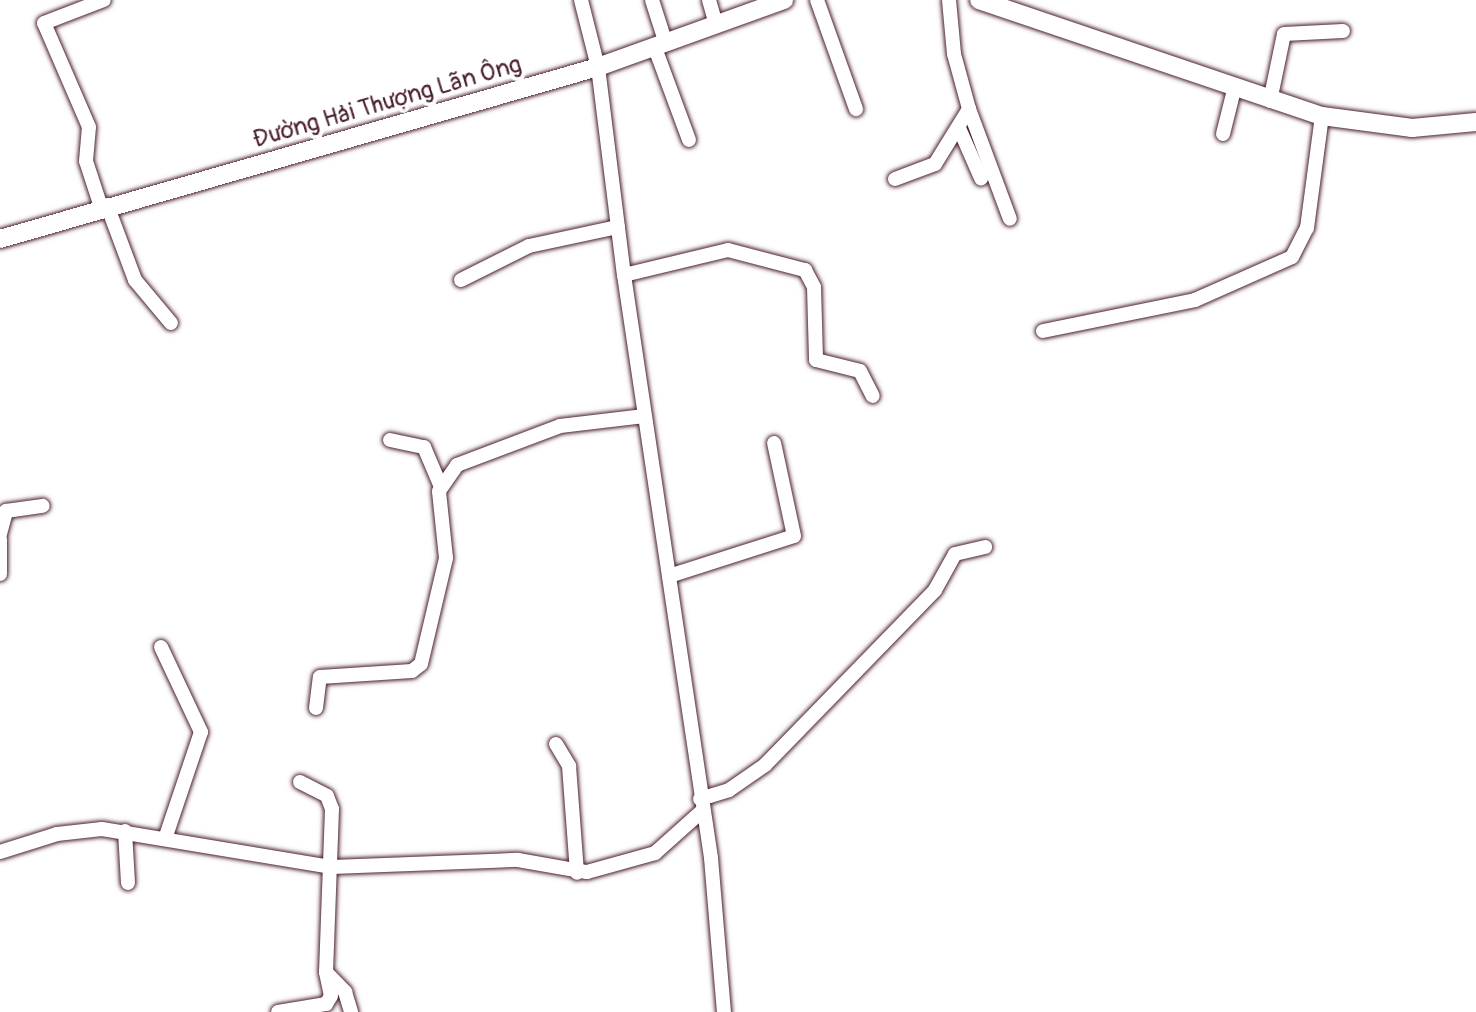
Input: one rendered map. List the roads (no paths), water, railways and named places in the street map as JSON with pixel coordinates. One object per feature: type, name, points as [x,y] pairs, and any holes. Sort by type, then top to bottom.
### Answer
[{"type":"street","points":[[104,0],[44,23],[89,127],[86,161],[135,280],[171,323]]},
{"type":"street","points":[[581,0],[598,67],[644,416],[700,806],[711,858],[724,1012]]},
{"type":"street","points":[[652,0],[660,46],[689,140]]},
{"type":"street","points":[[709,0],[716,25]]},
{"type":"street","name":"Đường Hải Thượng Lãn Ông","points":[[0,239],[104,206],[598,67],[784,0]]},
{"type":"street","points":[[817,0],[856,109]]},
{"type":"street","points":[[949,0],[954,54],[969,109],[1010,219]]},
{"type":"street","points":[[979,0],[1234,90],[1322,116],[1412,128],[1476,122]]},
{"type":"street","points":[[1270,101],[1284,34],[1343,31]]},
{"type":"street","points":[[1223,134],[1234,90]]},
{"type":"street","points":[[895,179],[935,164],[969,109]]},
{"type":"street","points":[[1043,331],[1195,300],[1292,257],[1307,228],[1322,116]]},
{"type":"street","points":[[959,128],[981,178]]},
{"type":"street","points":[[461,280],[529,246],[618,227]]},
{"type":"street","points":[[624,275],[728,250],[805,270],[814,287],[816,360],[860,371],[873,396]]},
{"type":"street","points":[[441,487],[462,462],[560,426],[644,416]]},
{"type":"street","points":[[316,708],[320,677],[412,671],[421,664],[446,558],[441,487],[424,447],[390,440]]},
{"type":"street","points":[[669,576],[794,536],[774,443]]},
{"type":"street","points":[[0,574],[0,537],[6,511],[43,506]]},
{"type":"street","points":[[0,852],[57,834],[125,831],[332,867],[518,860],[577,873],[655,853],[700,806],[765,765],[927,599],[955,554],[985,547]]},
{"type":"street","points":[[161,647],[201,732],[165,839]]},
{"type":"street","points":[[556,744],[569,766],[577,873]]},
{"type":"street","points":[[278,1012],[326,1004],[331,996],[326,972],[332,867],[329,800],[300,782]]},
{"type":"street","points":[[125,831],[128,883]]},
{"type":"street","points":[[326,972],[345,992],[351,1012]]}]
